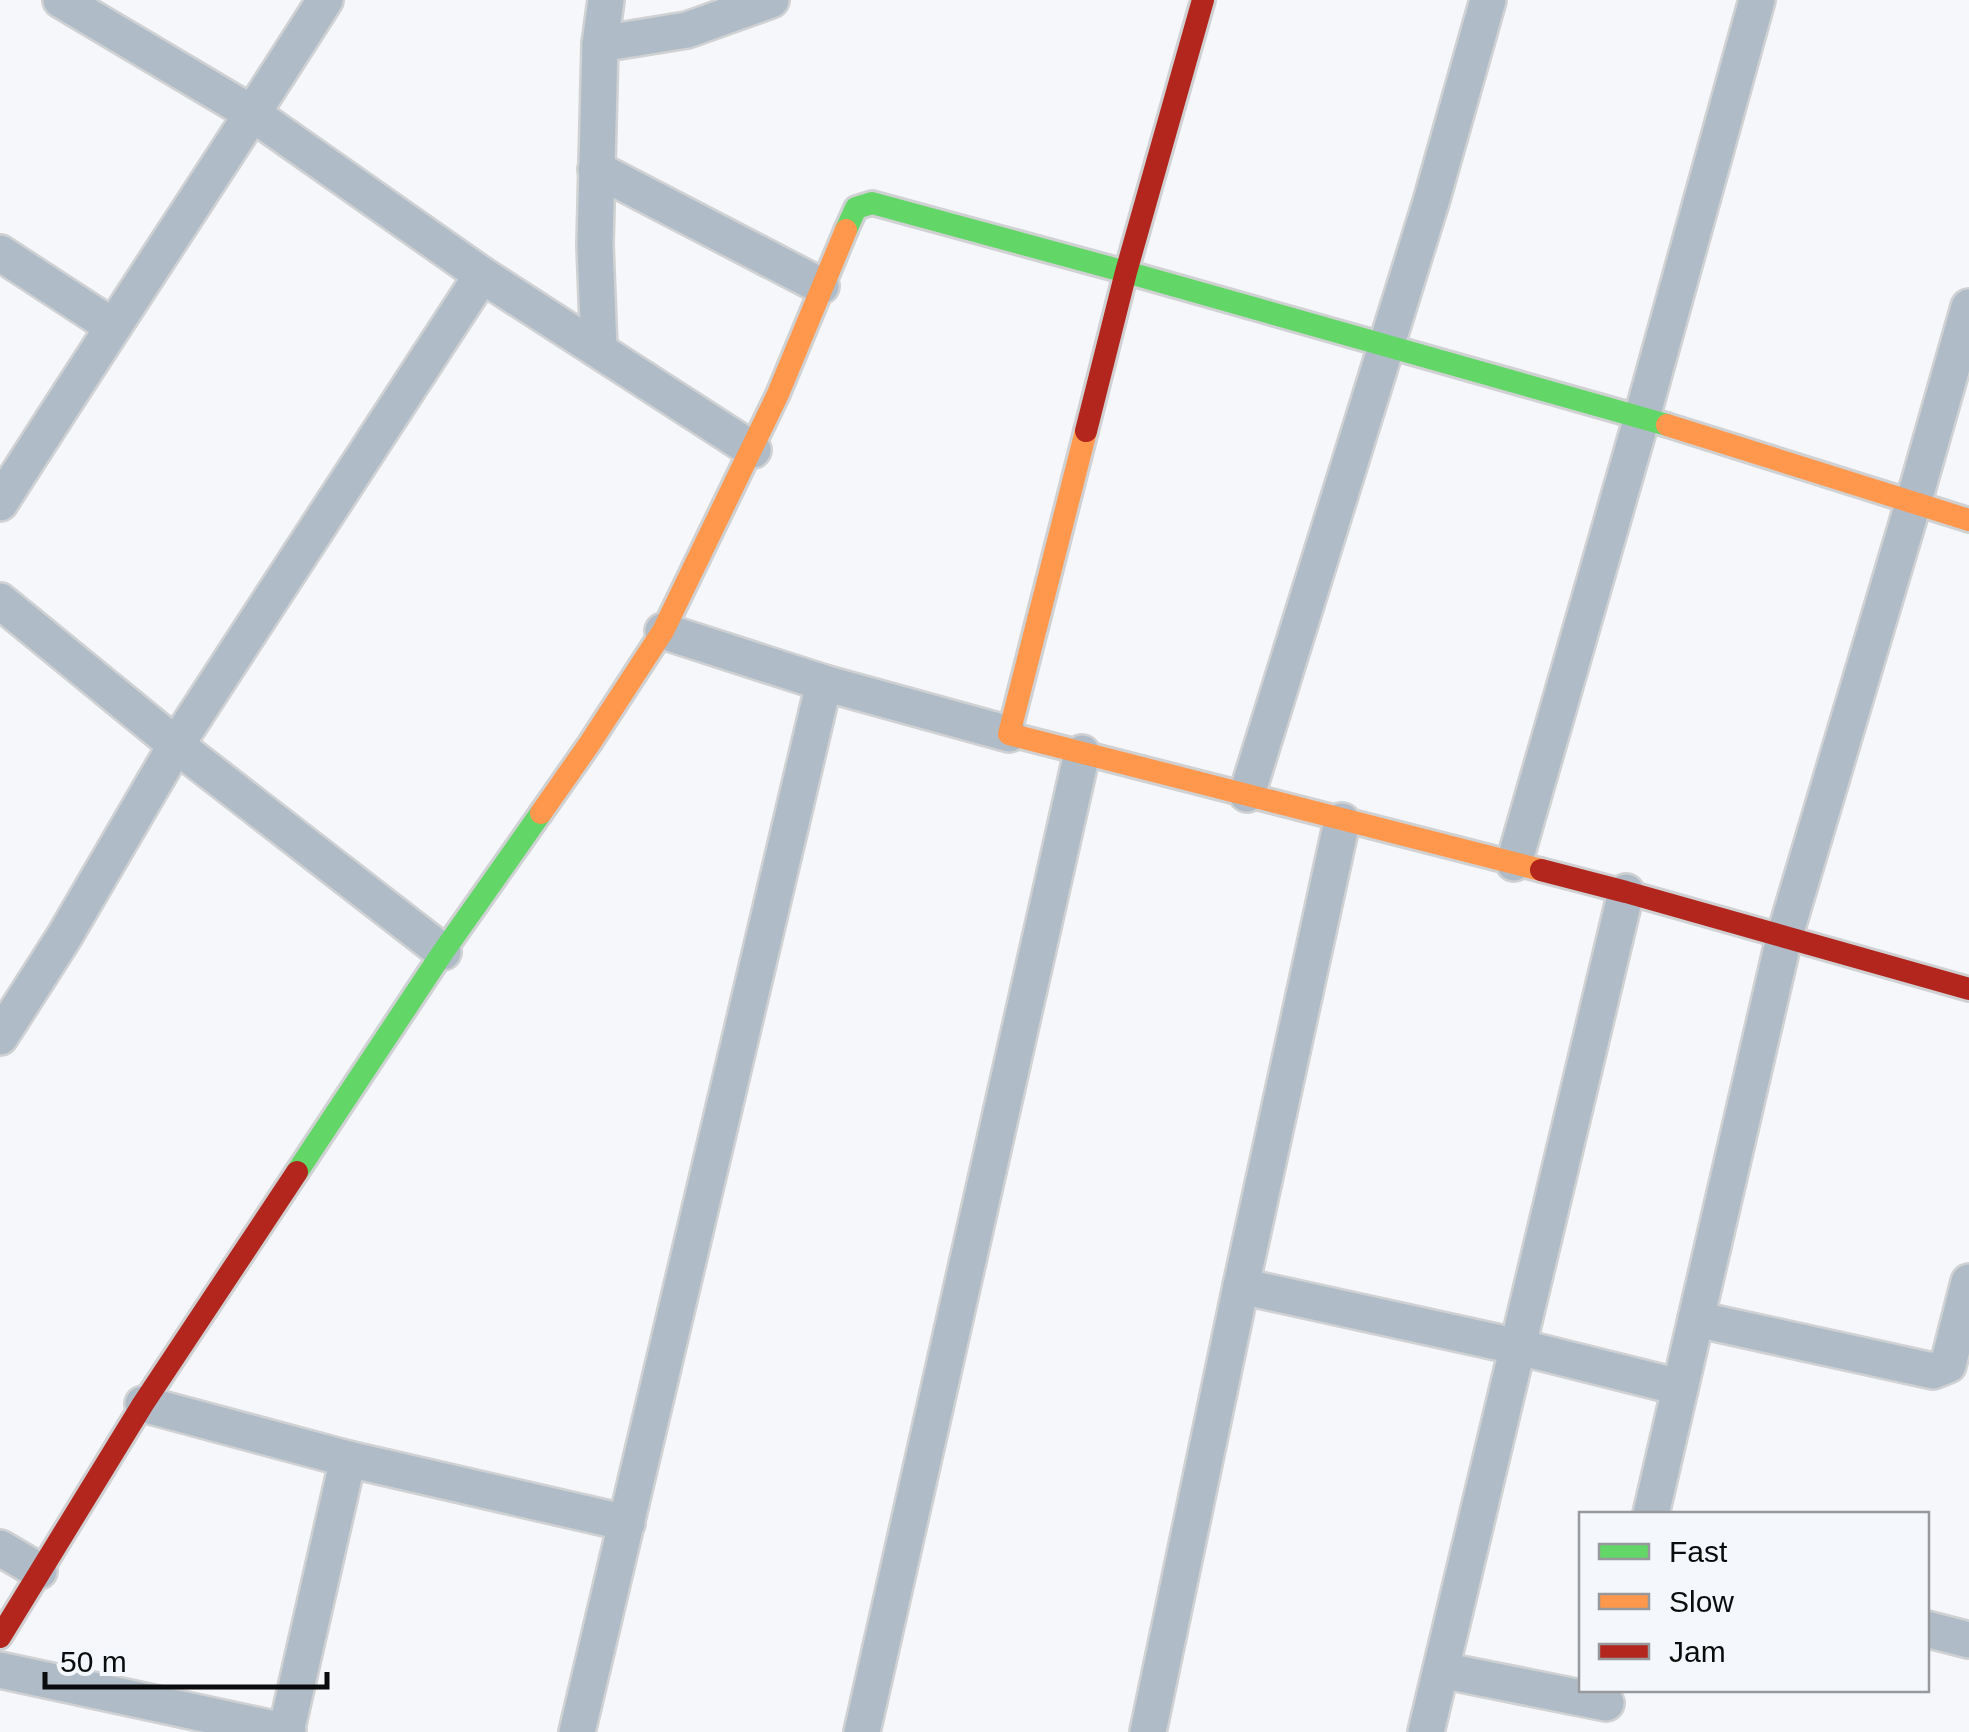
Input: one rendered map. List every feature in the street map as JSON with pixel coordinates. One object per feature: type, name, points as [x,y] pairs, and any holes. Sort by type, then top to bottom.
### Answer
[{"type":"street","points":[[61,0],[253,114],[482,275],[752,450]]},
{"type":"street","points":[[0,503],[325,0]]},
{"type":"street","points":[[599,350],[594,245],[600,44],[606,0]]},
{"type":"street","points":[[600,44],[687,30],[772,0]]},
{"type":"street","points":[[1008,734],[1126,272],[1202,0]]},
{"type":"street","points":[[1247,794],[1432,202],[1488,0]]},
{"type":"street","points":[[1514,863],[1757,0]]},
{"type":"street","points":[[596,169],[822,286]]},
{"type":"street","points":[[0,1637],[144,1404],[443,952],[590,743],[663,631],[778,394],[856,208],[872,203],[1387,345],[1642,417],[1969,520]]},
{"type":"street","points":[[0,253],[112,326]]},
{"type":"street","points":[[0,1036],[64,937],[176,745],[482,275]]},
{"type":"street","points":[[1652,1512],[1784,938],[1969,307]]},
{"type":"street","points":[[0,601],[176,745],[443,952]]},
{"type":"street","points":[[663,631],[824,683],[1008,734],[1626,892],[1969,990]]},
{"type":"street","points":[[576,1732],[824,683]]},
{"type":"street","points":[[862,1732],[1082,753]]},
{"type":"street","points":[[1148,1732],[1342,820]]},
{"type":"street","points":[[1426,1732],[1626,892]]},
{"type":"street","points":[[1696,1319],[1934,1370],[1948,1365],[1969,1282]]},
{"type":"street","points":[[1241,1286],[1519,1347],[1679,1387]]},
{"type":"street","points":[[144,1404],[348,1459],[627,1523]]},
{"type":"street","points":[[0,1670],[286,1732],[348,1459]]},
{"type":"street","points":[[0,1548],[39,1572]]},
{"type":"street","points":[[1929,1630],[1969,1640]]},
{"type":"street","points":[[1440,1670],[1604,1708]]},
{"type":"traffic: fast","points":[[846,230],[856,208],[872,203],[1667,425]]},
{"type":"traffic: fast","points":[[297,1172],[541,813]]},
{"type":"traffic: slow","points":[[541,813],[663,631],[778,394],[846,230]]},
{"type":"traffic: slow","points":[[1667,425],[1969,520]]},
{"type":"traffic: slow","points":[[1086,431],[1009,734],[1541,870]]},
{"type":"traffic: jam","points":[[1086,431],[1126,272],[1203,0]]},
{"type":"traffic: jam","points":[[1541,870],[1969,989]]},
{"type":"traffic: jam","points":[[0,1637],[143,1404],[297,1172]]}]
